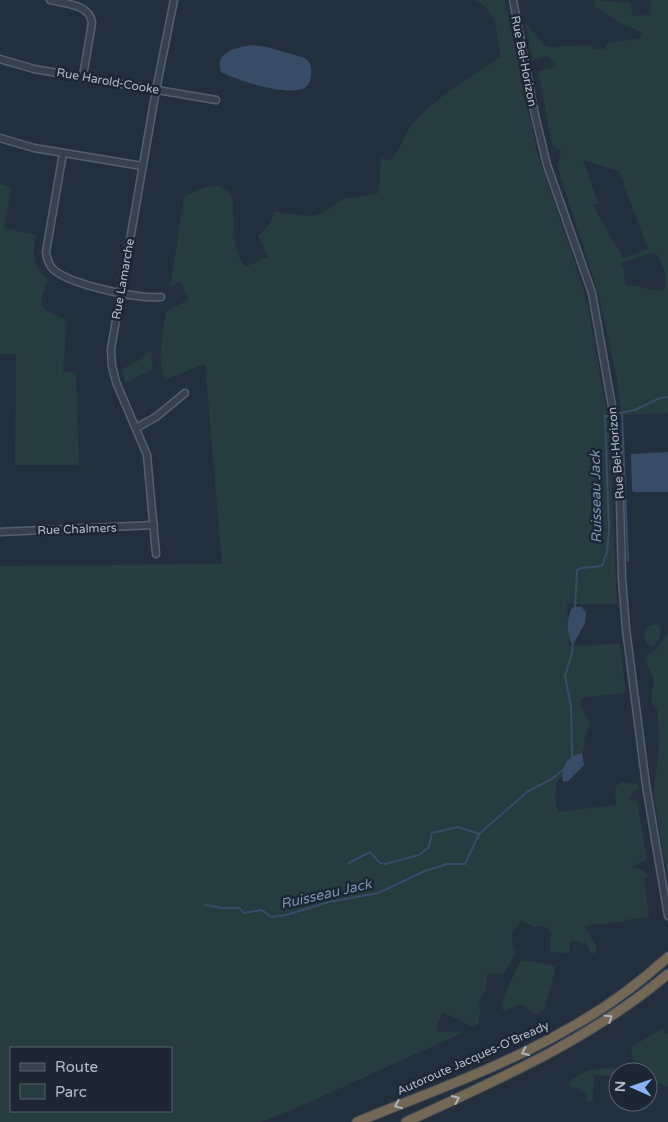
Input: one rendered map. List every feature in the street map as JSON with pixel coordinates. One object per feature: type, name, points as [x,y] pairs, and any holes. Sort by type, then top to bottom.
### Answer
[{"type":"highway","name":"Autoroute Jacques-O'Bready","points":[[357,1122],[510,1059],[551,1039],[611,1002],[666,959]]},
{"type":"highway","points":[[406,1122],[531,1064],[568,1044],[618,1013],[667,975]]},
{"type":"street","points":[[50,0],[83,8],[91,16],[92,23],[83,76]]},
{"type":"street","name":"Rue Lamarche","points":[[156,554],[148,464],[144,447],[116,382],[111,358],[112,341],[142,166],[174,0]]},
{"type":"street","name":"Rue Bel-Horizon","points":[[513,0],[547,166],[592,293],[613,412],[619,461],[622,578],[626,629],[646,785],[668,916]]},
{"type":"street","name":"Rue Harold-Cooke","points":[[0,60],[34,69],[216,100]]},
{"type":"street","points":[[0,138],[30,147],[142,166]]},
{"type":"street","points":[[63,153],[47,247],[48,262],[51,267],[60,274],[96,287],[142,297],[161,297]]},
{"type":"street","points":[[136,428],[156,418],[185,393]]},
{"type":"street","name":"Rue Chalmers","points":[[0,532],[154,525]]},
{"type":"green space","points":[[473,0],[505,0],[537,152],[588,306],[610,441],[617,604],[567,604],[569,646],[620,644],[626,693],[581,698],[580,704],[590,724],[582,753],[569,761],[556,785],[556,804],[558,812],[616,805],[615,791],[617,785],[621,782],[637,784],[639,788],[631,795],[629,800],[637,801],[647,859],[632,867],[644,871],[648,875],[644,879],[649,917],[584,927],[597,948],[595,953],[591,954],[588,945],[573,940],[569,942],[570,953],[550,952],[551,932],[543,926],[535,927],[521,921],[514,929],[512,936],[516,953],[504,973],[487,974],[486,990],[479,1003],[478,1024],[473,1027],[443,1012],[436,1027],[437,1031],[460,1031],[462,1033],[292,1110],[261,1122],[0,1122],[0,566],[222,564],[205,364],[164,380],[160,353],[166,312],[189,299],[180,281],[170,288],[184,197],[210,186],[223,188],[228,192],[233,198],[235,243],[245,267],[268,257],[258,236],[270,224],[274,212],[312,216],[320,214],[343,199],[377,194],[379,191],[381,156],[385,160],[392,158],[410,128],[426,110],[457,86],[501,57],[495,23],[487,8]]},
{"type":"green space","points":[[595,0],[630,3],[633,16],[650,15],[651,0],[668,0],[668,413],[622,415],[617,380],[598,292],[557,166],[561,151],[552,144],[538,71],[551,68],[555,64],[547,56],[533,61],[525,22],[544,45],[550,47],[588,45],[595,49],[604,49],[608,43],[641,38],[642,32],[624,25],[595,7]],"holes":[[[583,160],[619,171],[648,249],[623,258],[593,205],[598,203]],[[655,252],[664,270],[664,289],[658,291],[625,284],[624,271],[621,264]]]},
{"type":"green space","points":[[0,184],[12,188],[4,228],[36,235],[34,259],[39,270],[48,279],[42,297],[42,306],[67,320],[63,372],[76,372],[79,465],[15,465],[16,354],[0,354]]},
{"type":"green space","points":[[151,350],[153,369],[125,383],[122,369],[138,361]]},
{"type":"green space","points":[[656,624],[660,627],[659,638],[653,646],[648,645],[644,631],[651,625]]},
{"type":"green space","points":[[668,632],[668,881],[653,790],[658,760],[659,737],[657,709],[651,702],[654,679],[645,661],[647,655],[655,651]]},
{"type":"green space","points":[[523,961],[555,966],[545,1008],[534,1014],[524,1005],[518,1005],[505,1011],[502,1009],[501,1003],[518,965]]},
{"type":"green space","points":[[664,1027],[665,1033],[668,1034],[668,1087],[658,1083],[658,1062],[634,1062],[631,1052],[632,1047]]},
{"type":"green space","points":[[608,1068],[608,1076],[594,1075],[593,1101],[587,1101],[587,1093],[581,1092],[578,1088],[570,1087],[571,1080],[588,1070]]},
{"type":"water","points":[[253,45],[305,58],[311,68],[311,78],[308,85],[300,89],[278,89],[251,83],[221,72],[221,59],[224,55],[234,49]]},
{"type":"water","points":[[668,452],[668,492],[633,492],[631,454]]},
{"type":"water","points":[[573,607],[582,607],[586,613],[585,623],[573,645],[569,637],[568,626],[569,615]]},
{"type":"water","points":[[582,753],[584,765],[568,781],[563,782],[562,776],[566,763],[572,757]]},
{"type":"waterway","name":"Ruisseau Jack","points":[[620,413],[635,410],[660,398],[668,397]]},
{"type":"waterway","points":[[622,413],[628,561]]},
{"type":"waterway","name":"Ruisseau Jack","points":[[575,608],[577,570],[602,566],[607,552],[609,530],[605,416],[609,416]]},
{"type":"waterway","name":"Ruisseau Jack","points":[[572,758],[571,707],[565,676],[572,653],[573,642]]},
{"type":"waterway","name":"Ruisseau Jack","points":[[205,905],[239,908],[244,913],[262,910],[271,917],[286,915],[329,902],[378,893],[425,871],[447,864],[465,864],[479,834],[527,792],[553,778],[564,769]]},
{"type":"waterway","points":[[349,863],[370,852],[380,863],[385,864],[419,855],[429,847],[432,833],[458,827],[479,834]]}]
